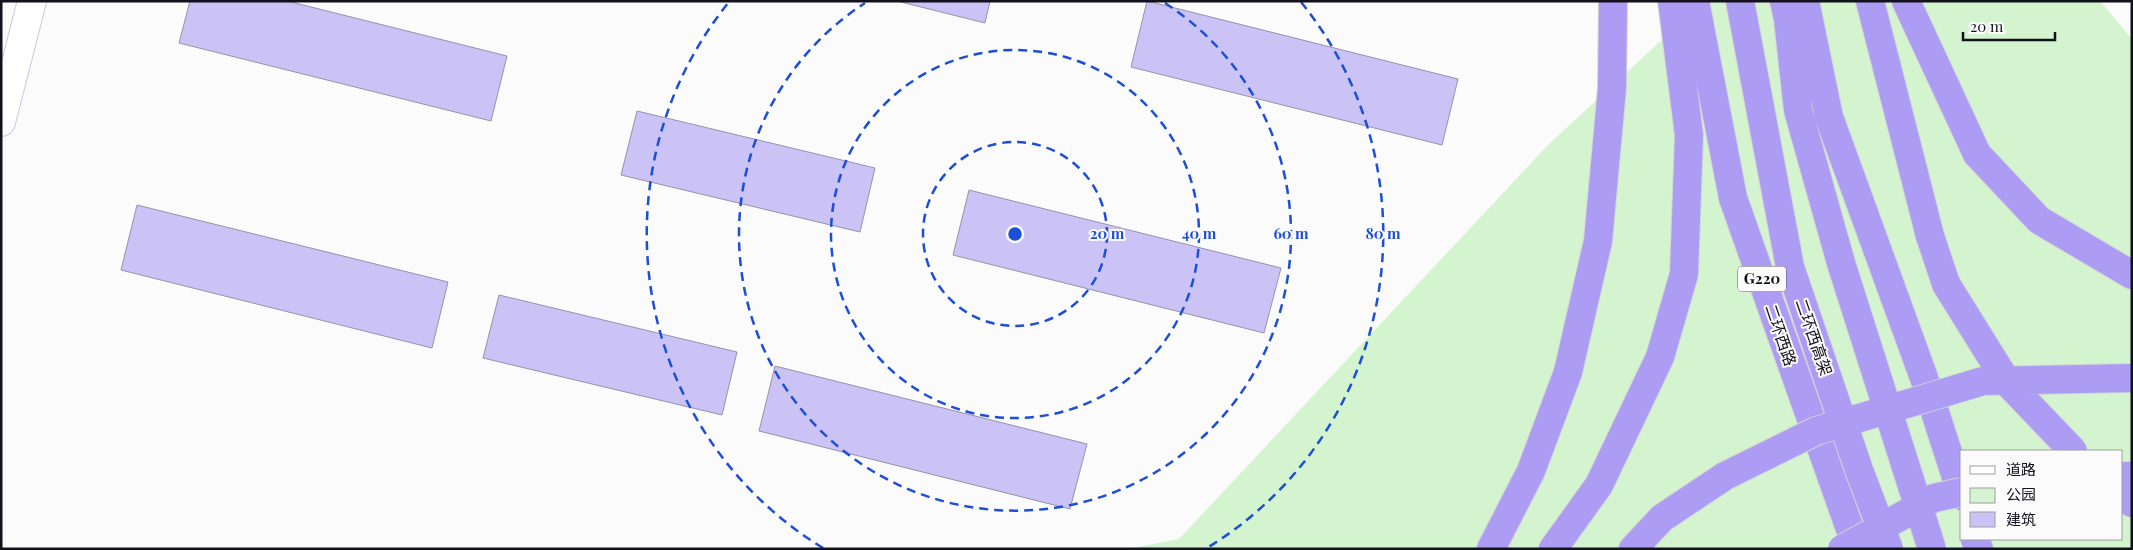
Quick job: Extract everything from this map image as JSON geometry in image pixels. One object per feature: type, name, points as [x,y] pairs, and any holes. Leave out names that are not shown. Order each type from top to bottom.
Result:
[{"type":"highway","points":[[1491,549],[1531,471],[1568,372],[1598,241],[1612,88],[1613,1]]},
{"type":"highway","points":[[1553,549],[1599,485],[1660,357],[1684,274],[1689,135],[1672,1]]},
{"type":"highway","name":"二环西路","points":[[1695,1],[1733,198],[1857,549]]},
{"type":"highway","name":"二环西高架","points":[[1740,1],[1790,267],[1859,470],[1890,549]]},
{"type":"highway","points":[[1784,1],[1788,19],[1798,110],[1841,263],[1932,549]]},
{"type":"highway","points":[[1804,1],[1829,118],[1924,378],[1960,490]]},
{"type":"highway","points":[[1870,1],[1930,236],[1946,284],[2007,382],[2072,450]]},
{"type":"highway","points":[[1906,1],[1977,154],[2039,220],[2132,275]]},
{"type":"highway","points":[[1633,549],[1662,518],[1725,476],[1816,431],[1983,381],[2072,377],[2132,378]]},
{"type":"highway","points":[[1842,549],[1934,498],[1960,492]]},
{"type":"street","points":[[1,122],[32,1]]},
{"type":"green space","points":[[1704,1],[2100,1],[2132,39],[2132,549],[1128,549],[1179,539],[1549,144]]},
{"type":"building","points":[[190,1],[287,1],[507,56],[491,121],[179,43]]},
{"type":"building","points":[[897,1],[990,1],[985,23]]},
{"type":"building","points":[[1147,1],[1458,79],[1442,145],[1131,67]]},
{"type":"building","points":[[637,111],[875,168],[860,232],[621,175]]},
{"type":"building","points":[[969,190],[1281,268],[1264,333],[953,255]]},
{"type":"building","points":[[137,205],[448,282],[432,348],[121,270]]},
{"type":"building","points":[[499,295],[737,352],[722,415],[483,358]]},
{"type":"building","points":[[775,366],[1087,444],[1070,509],[759,431]]}]
